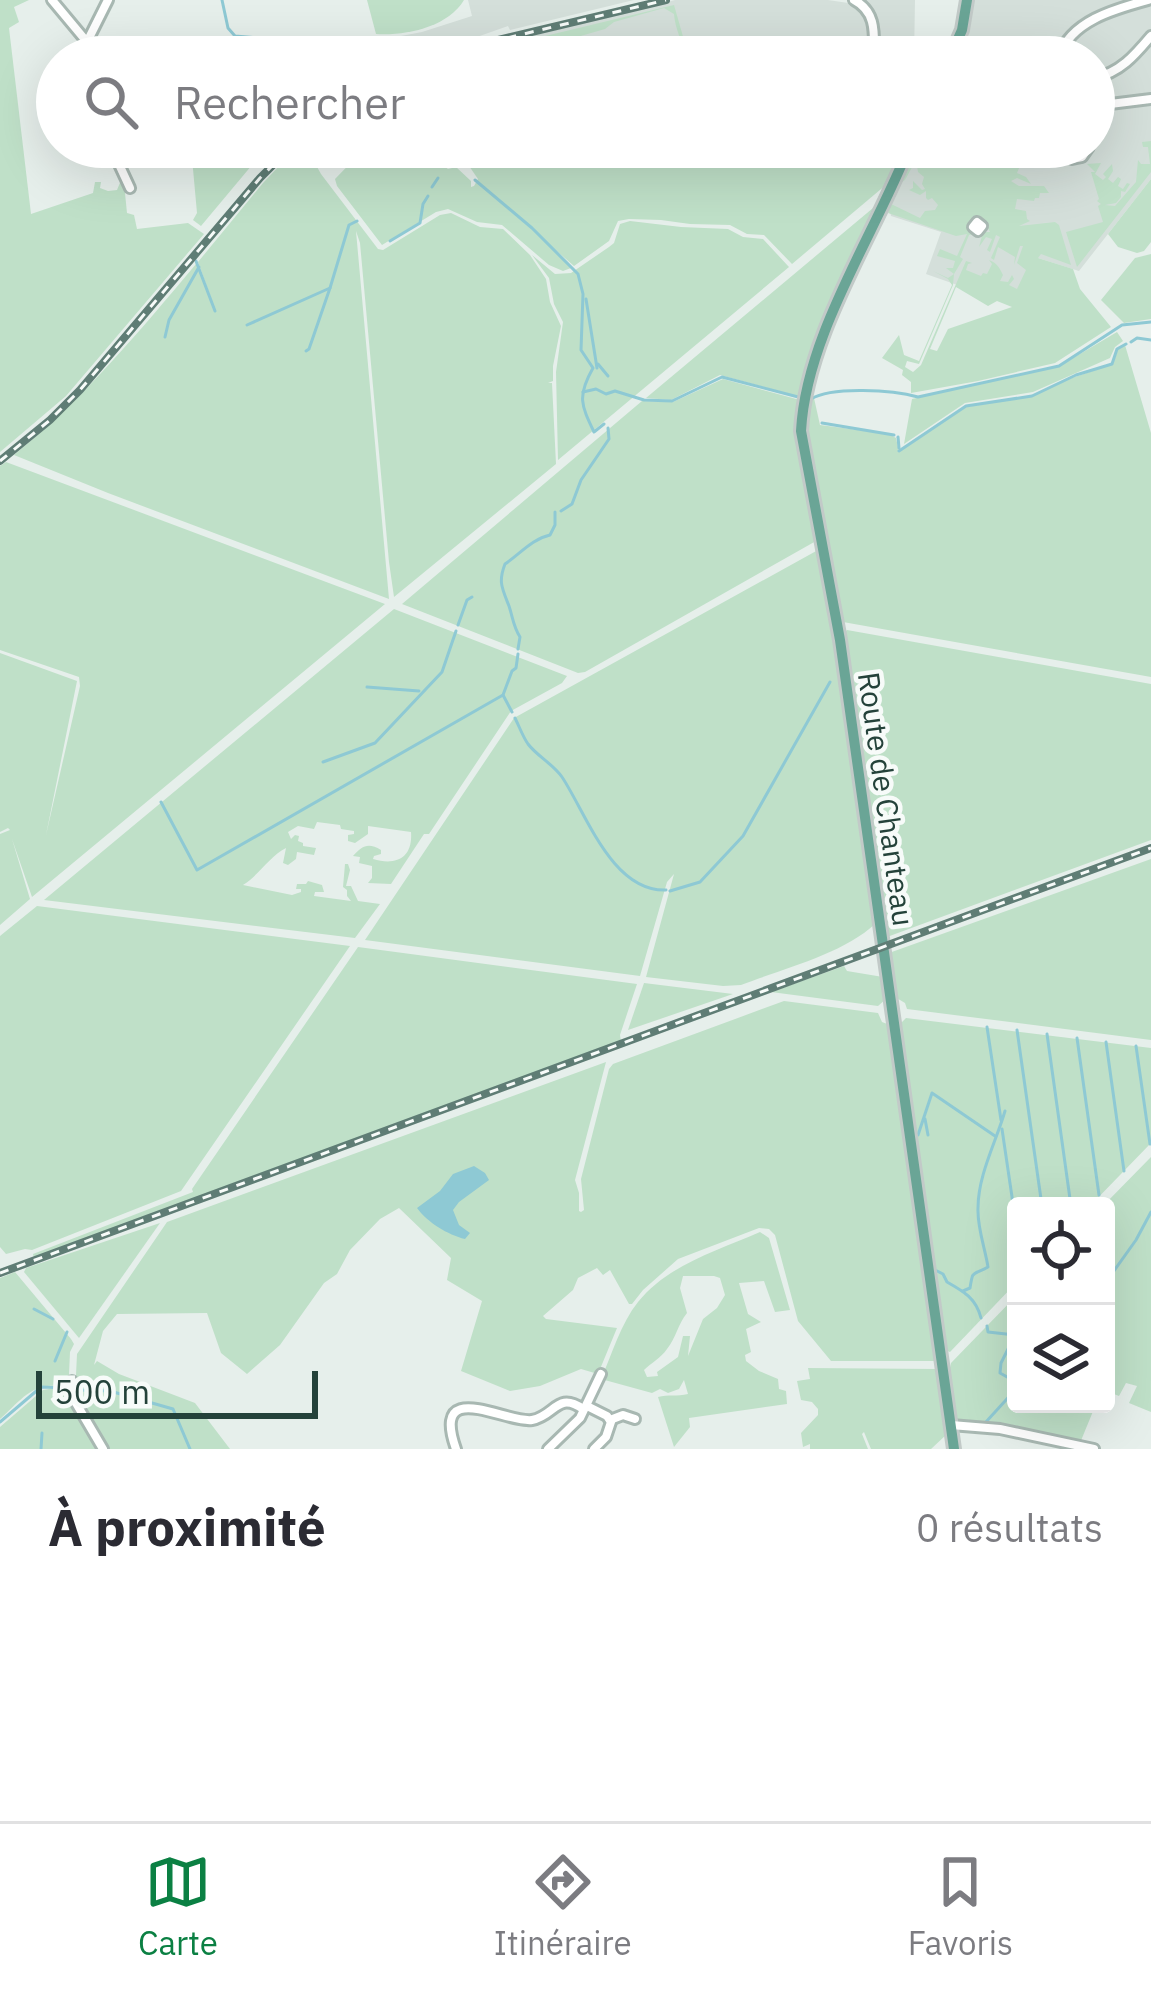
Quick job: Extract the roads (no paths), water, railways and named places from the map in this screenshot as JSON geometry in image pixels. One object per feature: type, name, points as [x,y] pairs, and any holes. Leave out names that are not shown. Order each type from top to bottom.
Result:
[{"type":"main road","points":[[959,36],[967,2]]},
{"type":"main road","name":"Route de Chanteau","points":[[898,168],[814,360],[801,439],[840,640],[954,1449]]},
{"type":"street","points":[[52,0],[82,36]]},
{"type":"street","points":[[90,36],[108,0]]},
{"type":"street","points":[[854,0],[864,5],[872,19],[873,36]]},
{"type":"street","points":[[1071,36],[1112,10],[1148,0]]},
{"type":"street","points":[[1115,71],[1151,36]]},
{"type":"street","points":[[1115,103],[1151,99]]},
{"type":"street","points":[[121,168],[130,188]]},
{"type":"street","points":[[548,1449],[580,1418],[601,1374]]},
{"type":"street","points":[[72,1382],[73,1398],[103,1449]]},
{"type":"street","points":[[456,1449],[451,1425],[466,1408],[521,1420],[573,1402],[610,1420]]},
{"type":"street","points":[[610,1420],[623,1414],[635,1419]]},
{"type":"street","points":[[594,1449],[606,1437],[610,1420]]},
{"type":"street","points":[[951,1425],[1000,1429],[1094,1449]]},
{"type":"water","points":[[474,1166],[489,1180],[453,1210],[459,1225],[470,1233],[465,1239],[438,1227],[417,1208],[453,1174]]},
{"type":"waterway","points":[[222,0],[228,28],[235,36]]},
{"type":"waterway","points":[[432,187],[438,178]]},
{"type":"waterway","points":[[475,180],[578,274],[583,294],[581,350],[593,368],[583,393],[584,407],[594,432],[604,424]]},
{"type":"waterway","points":[[390,241],[420,223],[428,196]]},
{"type":"waterway","points":[[247,325],[330,288],[349,225],[357,221]]},
{"type":"waterway","points":[[196,261],[215,311]]},
{"type":"waterway","points":[[165,337],[169,320],[199,267]]},
{"type":"waterway","points":[[306,351],[330,288]]},
{"type":"waterway","points":[[586,299],[597,368]]},
{"type":"waterway","points":[[811,399],[863,390],[918,397],[1059,366],[1122,325],[1151,322]]},
{"type":"waterway","points":[[1131,342],[1151,340]]},
{"type":"waterway","points":[[899,451],[966,406],[1032,396],[1112,364],[1117,349],[1126,344]]},
{"type":"waterway","points":[[598,364],[608,376]]},
{"type":"waterway","points":[[583,392],[596,389],[672,401],[722,377],[802,398]]},
{"type":"waterway","points":[[822,423],[894,435]]},
{"type":"waterway","points":[[561,511],[572,504],[581,480],[609,439],[608,428]]},
{"type":"waterway","points":[[898,437],[899,448]]},
{"type":"waterway","points":[[518,649],[520,637],[503,590],[503,570],[526,547],[550,535],[555,512]]},
{"type":"waterway","points":[[458,625],[472,597]]},
{"type":"waterway","points":[[323,762],[375,743],[442,672],[456,631]]},
{"type":"waterway","points":[[512,712],[503,695],[518,654]]},
{"type":"waterway","points":[[670,891],[700,882],[743,836],[830,682]]},
{"type":"waterway","points":[[367,687],[419,691]]},
{"type":"waterway","points":[[161,802],[197,870],[503,695]]},
{"type":"waterway","points":[[515,718],[528,744],[562,777],[616,865],[647,887],[666,890]]},
{"type":"waterway","points":[[987,1027],[1001,1120]]},
{"type":"waterway","points":[[1017,1030],[1041,1197]]},
{"type":"waterway","points":[[1047,1034],[1070,1197]]},
{"type":"waterway","points":[[1077,1038],[1099,1195]]},
{"type":"waterway","points":[[1106,1042],[1124,1171]]},
{"type":"waterway","points":[[1136,1046],[1150,1144]]},
{"type":"waterway","points":[[916,1135],[932,1093],[995,1136]]},
{"type":"waterway","points":[[963,1291],[970,1288],[974,1274],[988,1267],[979,1196],[1005,1111]]},
{"type":"waterway","points":[[925,1119],[928,1135]]},
{"type":"waterway","points":[[1002,1129],[1012,1197]]},
{"type":"waterway","points":[[1115,1269],[1151,1212]]},
{"type":"waterway","points":[[935,1270],[972,1300],[981,1318]]},
{"type":"waterway","points":[[34,1309],[53,1319]]},
{"type":"waterway","points":[[987,1326],[988,1332],[1007,1334]]},
{"type":"waterway","points":[[55,1361],[67,1332]]},
{"type":"waterway","points":[[1007,1351],[1000,1373],[1007,1377]]},
{"type":"waterway","points":[[0,1422],[41,1387],[68,1388]]},
{"type":"waterway","points":[[76,1390],[110,1391],[173,1409],[190,1449]]},
{"type":"waterway","points":[[985,1423],[1007,1399]]},
{"type":"waterway","points":[[41,1449],[42,1433]]},
{"type":"railway","points":[[515,36],[666,0]]},
{"type":"railway","points":[[0,461],[80,390],[270,168]]},
{"type":"railway","points":[[0,1273],[1151,848]]}]
